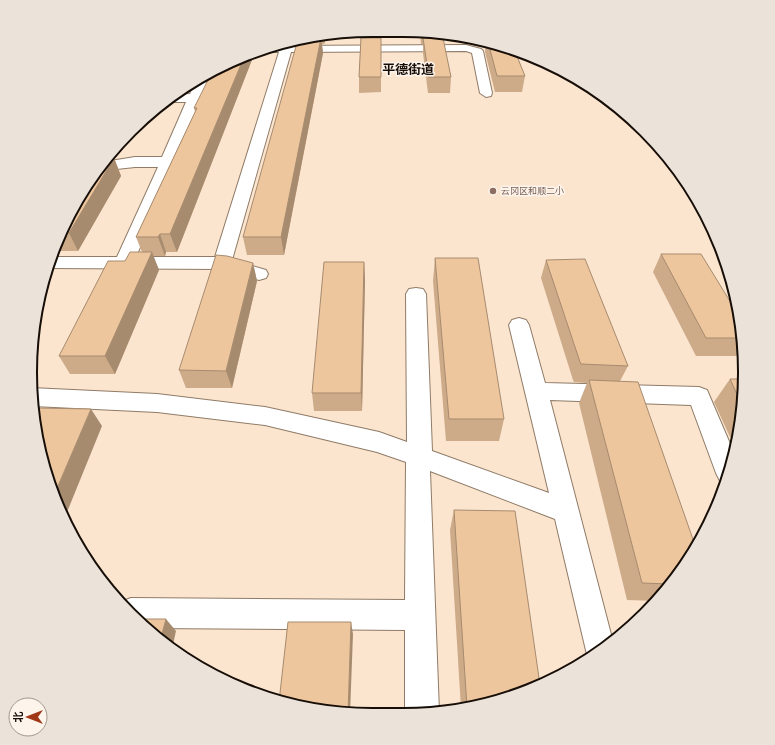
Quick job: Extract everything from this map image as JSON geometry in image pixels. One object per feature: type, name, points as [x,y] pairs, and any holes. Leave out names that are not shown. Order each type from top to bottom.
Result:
[{"type":"lane","points":[[222,263],[286,49],[466,48],[477,51],[486,93]]},
{"type":"lane","points":[[124,263],[200,85]]},
{"type":"lane","points":[[179,99],[194,98]]},
{"type":"lane","points":[[108,166],[135,162],[168,162]]},
{"type":"lane","points":[[56,263],[222,263],[259,274]]},
{"type":"lane","points":[[416,294],[420,457],[417,466],[422,707]]},
{"type":"lane","points":[[519,325],[600,644]]},
{"type":"lane","points":[[536,391],[699,396],[725,464]]},
{"type":"lane","points":[[38,397],[157,403],[265,416],[379,442],[567,511]]},
{"type":"lane","points":[[138,613],[420,615]]},
{"type":"building","points":[[361,38],[381,38],[381,77],[359,77]]},
{"type":"building","points":[[423,38],[443,40],[451,77],[429,77]]},
{"type":"building","points":[[320,41],[281,237],[243,237],[296,46]]},
{"type":"building","points":[[490,48],[518,58],[525,76],[497,76]]},
{"type":"building","points":[[241,64],[170,234],[160,234],[158,237],[136,237],[197,108],[194,108],[208,81]]},
{"type":"building","points":[[113,159],[69,233],[82,205]]},
{"type":"building","points":[[130,252],[152,252],[105,356],[59,356],[108,261],[125,261]]},
{"type":"building","points":[[661,254],[701,254],[731,303],[736,338],[706,338]]},
{"type":"building","points":[[216,255],[227,256],[253,263],[226,371],[179,370]]},
{"type":"building","points":[[435,258],[478,258],[504,419],[449,419]]},
{"type":"building","points":[[585,259],[628,366],[581,364],[580,362],[546,260]]},
{"type":"building","points":[[324,262],[364,262],[361,393],[312,393]]},
{"type":"building","points":[[730,379],[738,379],[737,394]]},
{"type":"building","points":[[589,380],[638,382],[693,540],[663,584],[642,583]]},
{"type":"building","points":[[39,408],[91,409],[58,487],[48,459],[43,438]]},
{"type":"building","points":[[454,510],[515,511],[539,678],[489,697],[467,702]]},
{"type":"building","points":[[145,619],[166,619],[162,634]]},
{"type":"building","points":[[288,622],[351,622],[348,707],[307,702],[280,695]]},
{"type":"place","name":"云冈区和顺二小","points":[[493,191]]},
{"type":"district","name":"平德街道","points":[[408,69]]}]
